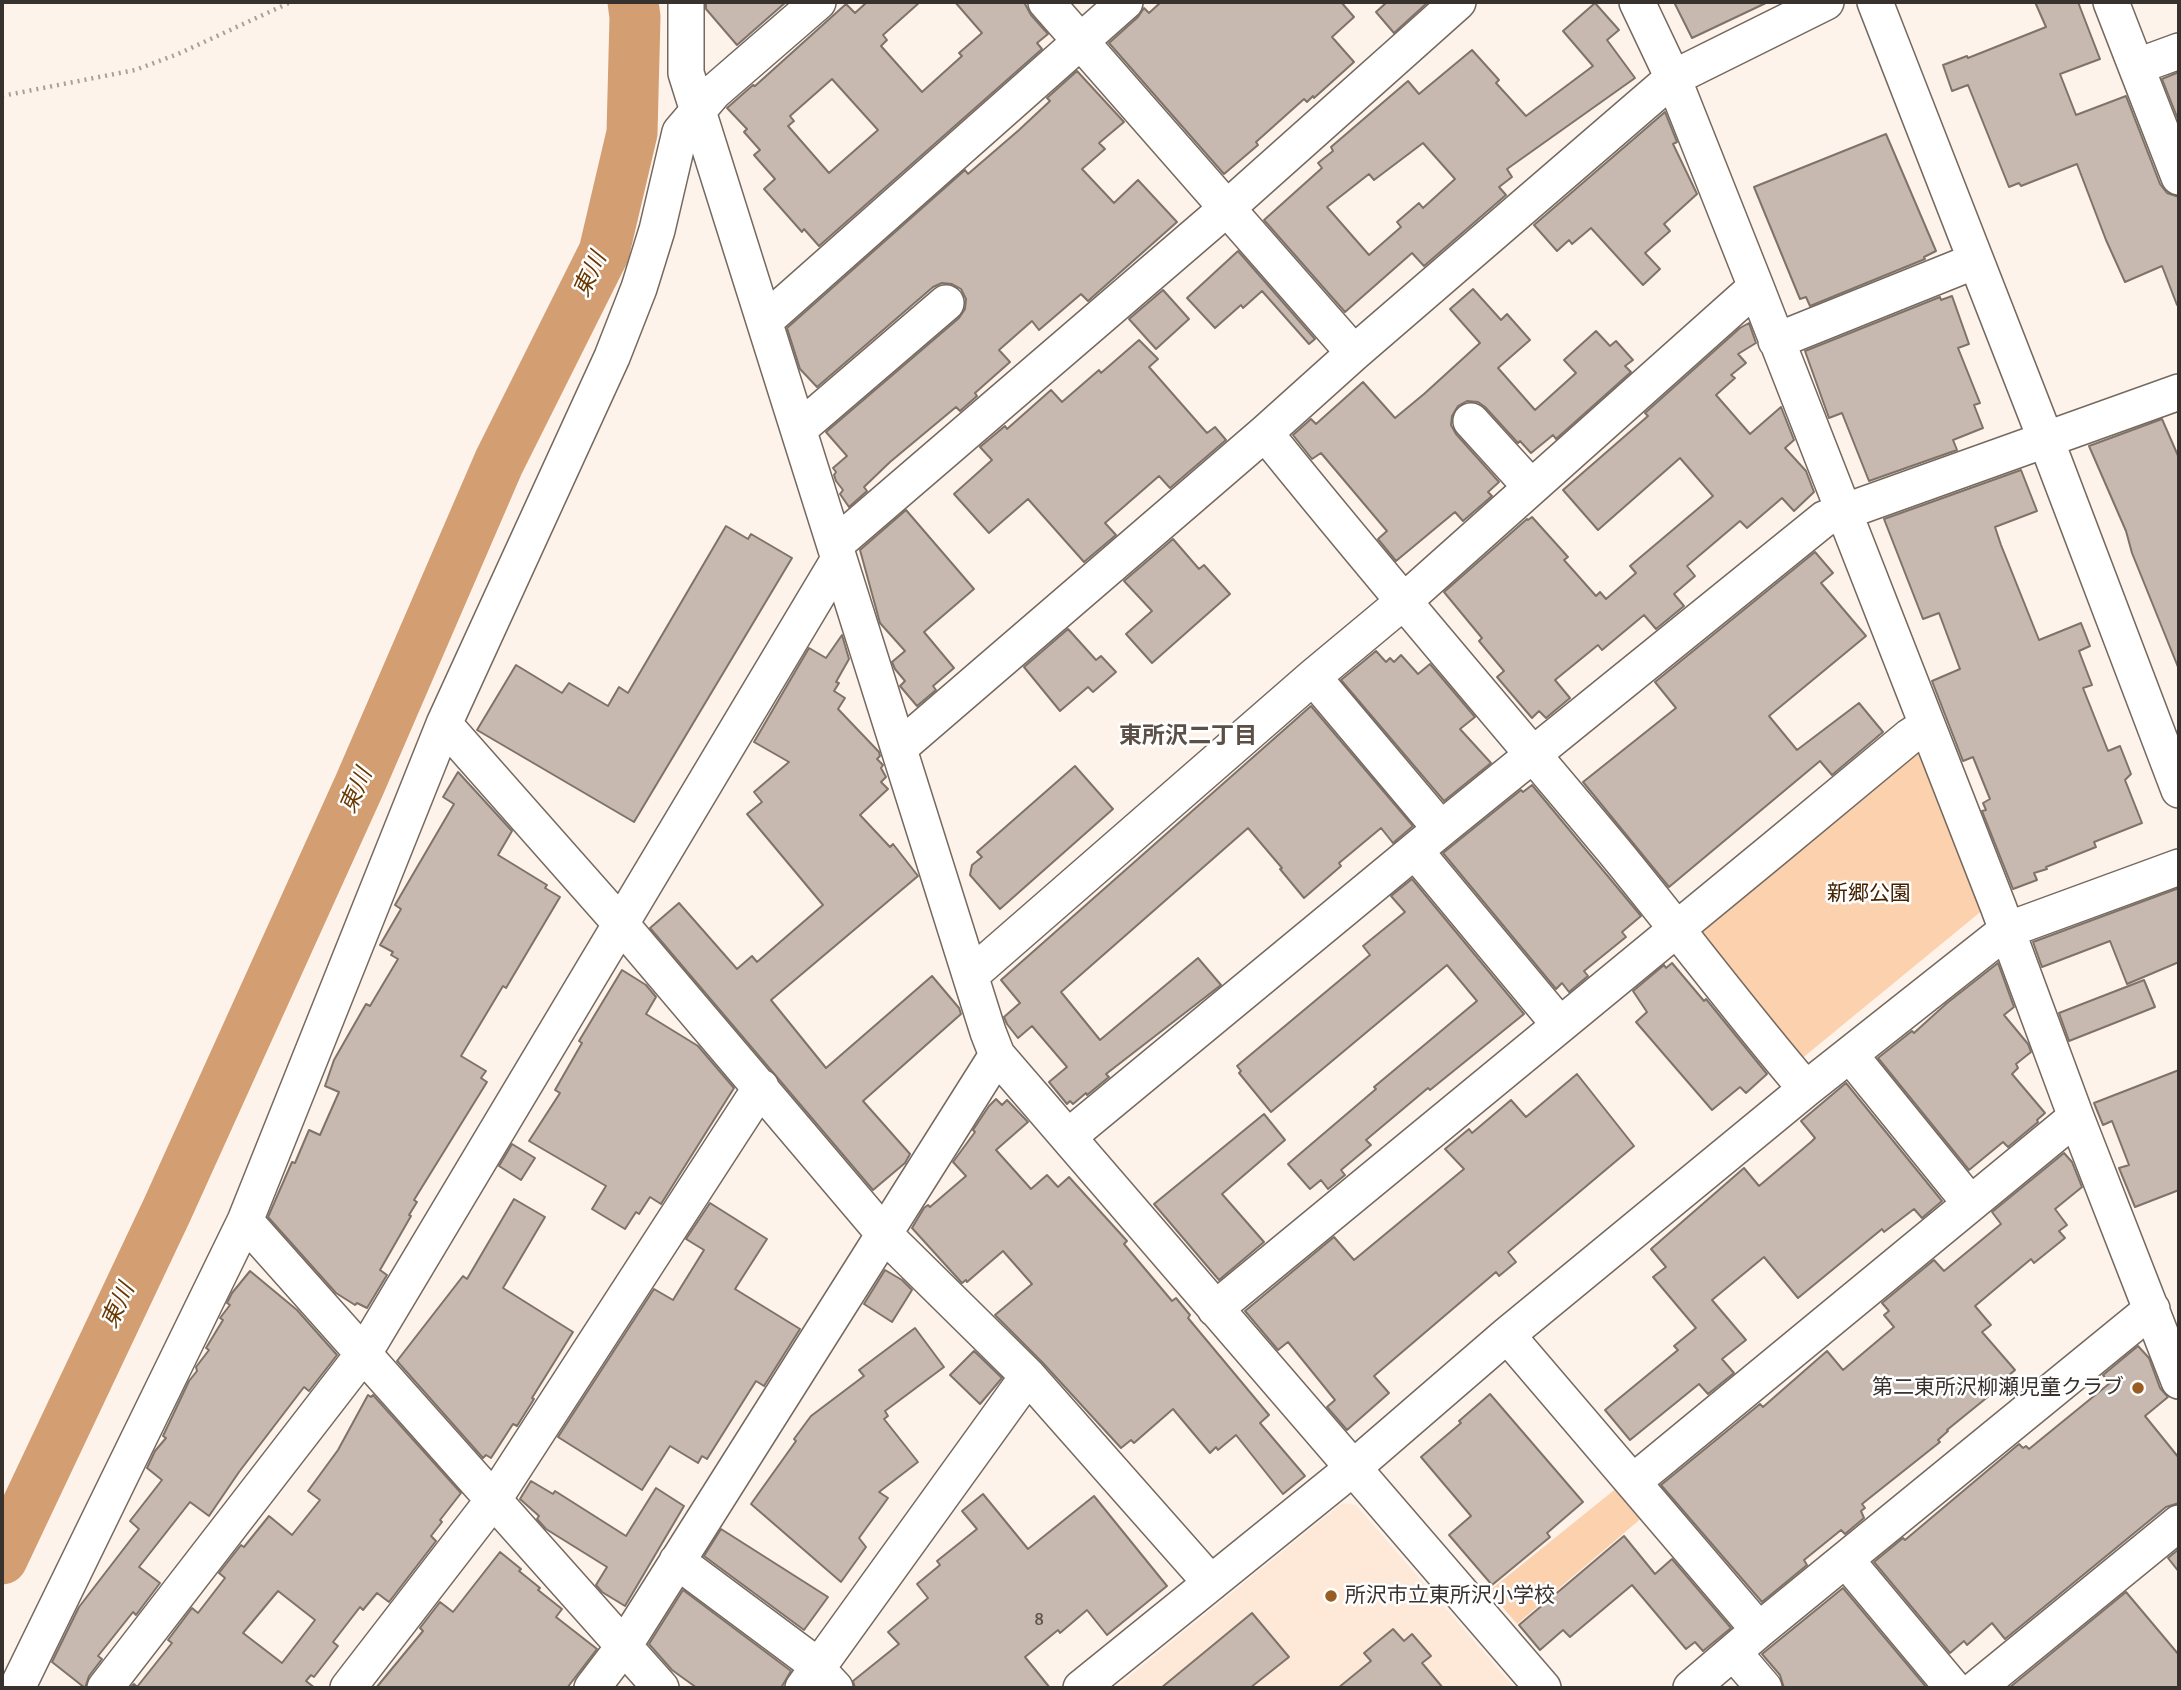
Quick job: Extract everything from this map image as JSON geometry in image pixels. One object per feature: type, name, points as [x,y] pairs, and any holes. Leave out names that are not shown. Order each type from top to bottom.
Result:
[{"type":"street","points":[[686,2],[686,73],[997,1055],[1543,1688]]},
{"type":"street","points":[[29,1682],[245,1221],[443,724],[612,357],[639,288],[657,230],[680,132],[715,92],[818,2]]},
{"type":"street","points":[[1046,2],[1354,353]]},
{"type":"street","points":[[766,320],[1125,2]]},
{"type":"street","points":[[105,1688],[365,1353],[837,552],[1458,2]]},
{"type":"street","points":[[1637,2],[1673,78],[1756,287],[2007,930],[2076,1117],[2179,1381]]},
{"type":"street","points":[[899,748],[1673,78],[1826,2]]},
{"type":"street","points":[[1875,2],[2179,790]]},
{"type":"street","points":[[2111,2],[2179,177]]},
{"type":"street","points":[[2138,66],[2179,51]]},
{"type":"street","points":[[1776,341],[1975,261]]},
{"type":"street","points":[[971,975],[1403,602],[1756,287]]},
{"type":"street","points":[[799,429],[946,303]]},
{"type":"street","points":[[1068,1137],[1441,829],[1824,519],[2179,392]]},
{"type":"street","points":[[1471,421],[1531,487]]},
{"type":"street","points":[[1265,433],[1678,929],[1807,1089]]},
{"type":"street","points":[[1313,677],[1441,829]]},
{"type":"street","points":[[443,724],[620,923],[884,1234],[1028,1376],[1211,1583]]},
{"type":"street","points":[[1215,1309],[1909,737],[1926,726]]},
{"type":"street","points":[[1415,851],[1559,1024]]},
{"type":"street","points":[[1082,1688],[1353,1468],[1507,1335],[1807,1089],[2007,930],[2179,867]]},
{"type":"street","points":[[592,1688],[624,1646],[997,1055]]},
{"type":"street","points":[[1850,1055],[1970,1203]]},
{"type":"street","points":[[348,1688],[494,1499],[761,1087]]},
{"type":"street","points":[[1633,1482],[2076,1117]]},
{"type":"street","points":[[245,1221],[661,1688]]},
{"type":"street","points":[[1691,1688],[2152,1309]]},
{"type":"street","points":[[1507,1335],[1633,1482],[1747,1641],[1763,1688]]},
{"type":"street","points":[[677,1561],[818,1681],[1028,1376]]},
{"type":"street","points":[[1977,1688],[2179,1522]]},
{"type":"street","points":[[1846,1560],[1953,1688]]},
{"type":"path","points":[[2,96],[135,70],[178,54],[291,2]]},
{"type":"shaded area","name":"所沢市立東所沢小学校","points":[[1342,1503],[1356,1505],[1515,1688],[1115,1688]]},
{"type":"green space","name":"新郷公園","points":[[1909,749],[1921,751],[1984,909],[1800,1060],[1694,930]]},
{"type":"green space","points":[[1618,1487],[1644,1516],[1517,1624],[1489,1591]]},
{"type":"building","points":[[706,2],[786,2],[737,45],[706,9]]},
{"type":"building","points":[[867,2],[920,2],[883,35],[887,40],[881,46],[922,92],[962,56],[959,53],[982,33],[955,2],[1024,2],[1031,15],[1048,34],[1037,43],[1042,49],[819,246],[804,229],[802,232],[764,189],[775,179],[754,155],[760,150],[744,132],[747,129],[727,108],[846,4],[855,13]],"holes":[[[832,79],[878,130],[829,173],[788,126],[794,121],[790,116]]]},
{"type":"building","points":[[1161,2],[1341,2],[1354,17],[1332,37],[1354,62],[1314,98],[1313,96],[1307,102],[1304,99],[1224,174],[1109,43],[1138,17],[1144,8],[1149,13]]},
{"type":"building","points":[[1387,2],[1428,2],[1394,33],[1376,12]]},
{"type":"building","points":[[1674,2],[1768,2],[1692,38]]},
{"type":"building","points":[[2035,2],[2078,2],[2100,59],[2060,74],[2076,115],[2126,96],[2160,184],[2167,193],[2179,197],[2179,305],[2162,266],[2125,282],[2077,164],[2021,186],[2019,183],[2009,187],[1968,85],[1952,91],[1943,65],[2046,27]]},
{"type":"building","points":[[1595,3],[1619,30],[1607,40],[1635,78],[1507,169],[1512,177],[1499,187],[1506,195],[1424,266],[1412,253],[1345,312],[1264,220],[1322,168],[1318,163],[1333,151],[1331,147],[1408,81],[1419,94],[1472,50],[1499,80],[1496,83],[1526,116],[1593,66],[1563,31]],"holes":[[[1423,143],[1455,179],[1423,208],[1419,203],[1397,222],[1401,227],[1369,255],[1327,207],[1369,174],[1374,180]]]},
{"type":"building","points":[[1077,71],[1124,122],[1099,143],[1105,149],[1082,169],[1114,203],[1138,180],[1177,222],[1088,301],[1081,294],[1039,330],[1032,321],[999,350],[1010,362],[975,393],[977,396],[960,411],[956,407],[890,462],[864,487],[867,491],[849,507],[840,494],[843,490],[836,481],[833,468],[847,456],[826,432],[959,318],[965,309],[966,299],[961,289],[952,284],[942,283],[933,287],[817,387],[800,369],[787,328],[965,170],[968,174],[1019,130],[1050,101],[1047,98]]},
{"type":"building","points":[[2179,72],[2179,122],[2162,79]]},
{"type":"building","points":[[1665,112],[1677,142],[1673,144],[1697,194],[1664,224],[1670,231],[1645,253],[1660,269],[1643,285],[1591,228],[1572,244],[1569,240],[1557,251],[1534,225]]},
{"type":"building","points":[[1886,134],[1936,251],[1924,257],[1925,259],[1810,306],[1806,297],[1800,299],[1754,187]]},
{"type":"building","points":[[1238,251],[1315,339],[1309,344],[1262,291],[1215,328],[1187,298]]},
{"type":"building","points":[[1473,289],[1501,320],[1507,314],[1530,340],[1498,368],[1535,410],[1576,373],[1564,360],[1596,331],[1610,346],[1616,341],[1633,360],[1625,366],[1631,372],[1556,439],[1553,435],[1531,453],[1478,402],[1467,401],[1458,406],[1452,416],[1451,425],[1499,482],[1488,492],[1492,496],[1463,521],[1455,512],[1396,561],[1378,539],[1387,531],[1321,453],[1312,459],[1293,435],[1311,419],[1316,424],[1363,382],[1395,418],[1480,343],[1450,309]]},
{"type":"building","points":[[1163,290],[1189,319],[1156,349],[1129,319]]},
{"type":"building","points":[[1952,296],[1969,344],[1958,348],[1980,403],[1974,405],[1983,428],[1953,440],[1957,450],[1869,481],[1842,413],[1829,418],[1805,351],[1940,297],[1941,300]]},
{"type":"building","points":[[1749,323],[1756,343],[1738,354],[1746,363],[1731,375],[1735,378],[1716,395],[1750,434],[1781,407],[1794,440],[1785,448],[1806,471],[1814,492],[1794,511],[1782,498],[1747,528],[1740,521],[1687,566],[1695,576],[1674,594],[1684,606],[1656,629],[1644,615],[1602,650],[1598,645],[1555,680],[1570,698],[1546,718],[1539,711],[1532,718],[1497,677],[1504,671],[1479,641],[1482,638],[1444,592],[1532,517],[1568,557],[1564,560],[1596,596],[1600,592],[1606,599],[1636,573],[1630,566],[1713,496],[1680,458],[1598,530],[1563,490],[1648,416],[1645,413],[1740,328]]},
{"type":"building","points":[[1139,340],[1158,359],[1149,367],[1207,433],[1215,427],[1226,440],[1170,488],[1159,476],[1105,523],[1116,535],[1084,562],[1028,499],[989,533],[954,494],[992,460],[980,447],[1005,426],[1007,429],[1051,390],[1062,402]]},
{"type":"building","points":[[2162,419],[2179,458],[2178,667],[2132,553],[2126,531],[2089,446]]},
{"type":"building","points":[[2021,470],[2037,511],[1995,527],[2001,545],[2039,640],[2081,623],[2090,646],[2079,651],[2092,685],[2083,688],[2108,751],[2120,746],[2131,774],[2125,780],[2142,823],[2094,842],[2096,847],[2034,873],[2037,880],[2013,889],[1982,811],[1986,810],[1983,803],[1990,799],[1973,757],[1963,761],[1932,681],[1960,669],[1939,613],[1923,619],[1884,519]]},
{"type":"building","points":[[906,510],[974,589],[924,632],[954,668],[933,686],[936,690],[917,706],[900,686],[905,681],[892,662],[905,651],[880,623],[860,550]]},
{"type":"building","points":[[726,526],[748,539],[751,534],[792,558],[634,822],[477,730],[516,665],[562,693],[569,683],[608,706],[619,687],[628,693]]},
{"type":"building","points":[[1173,539],[1199,569],[1204,565],[1230,594],[1152,663],[1126,634],[1152,611],[1124,581]]},
{"type":"building","points":[[1815,552],[1833,573],[1821,583],[1866,636],[1769,716],[1797,750],[1859,703],[1883,732],[1832,775],[1820,761],[1669,887],[1583,782],[1676,708],[1655,682]]},
{"type":"building","points":[[1068,629],[1096,660],[1101,656],[1116,672],[1093,692],[1088,687],[1060,711],[1024,667]]},
{"type":"building","points":[[842,635],[849,659],[834,691],[845,698],[838,709],[879,752],[877,759],[883,765],[881,768],[886,777],[881,782],[888,789],[860,815],[890,847],[893,844],[918,876],[771,1000],[826,1068],[932,976],[961,1014],[863,1101],[910,1154],[905,1163],[873,1190],[650,928],[679,903],[737,969],[752,956],[757,962],[823,905],[747,814],[762,802],[754,792],[789,762],[754,742],[809,648],[826,658]]},
{"type":"building","points":[[1376,651],[1386,662],[1390,658],[1394,662],[1401,655],[1418,674],[1430,664],[1475,717],[1460,729],[1491,763],[1444,801],[1341,680]]},
{"type":"building","points":[[1311,706],[1413,826],[1393,843],[1381,828],[1339,863],[1341,866],[1304,898],[1248,828],[1061,992],[1100,1040],[1198,958],[1221,985],[1106,1074],[1109,1077],[1087,1095],[1086,1093],[1073,1104],[1070,1101],[1067,1104],[1049,1082],[1067,1067],[1032,1026],[1018,1038],[1007,1024],[1004,1017],[1020,1003],[1001,980]]},
{"type":"building","points":[[1075,766],[1113,809],[1000,909],[970,875],[972,865],[982,857],[977,852]]},
{"type":"building","points":[[458,772],[512,831],[498,855],[547,885],[545,888],[560,897],[506,988],[503,986],[461,1056],[486,1071],[481,1078],[487,1082],[414,1200],[417,1202],[409,1215],[411,1216],[380,1270],[387,1275],[367,1308],[357,1303],[355,1305],[336,1293],[268,1217],[309,1130],[320,1135],[339,1092],[325,1086],[334,1060],[366,1004],[370,1006],[398,959],[391,955],[393,952],[380,945],[401,909],[395,905],[454,804],[443,797]]},
{"type":"building","points":[[1532,785],[1641,916],[1622,932],[1626,937],[1584,971],[1588,976],[1569,992],[1562,983],[1556,989],[1443,853],[1521,790],[1523,792]]},
{"type":"building","points":[[1412,879],[1524,1014],[1366,1140],[1371,1145],[1341,1170],[1345,1175],[1328,1189],[1321,1180],[1310,1189],[1288,1164],[1376,1089],[1374,1087],[1477,1001],[1447,965],[1271,1112],[1239,1073],[1241,1071],[1237,1066],[1370,955],[1363,946],[1405,912],[1391,896]]},
{"type":"building","points":[[2179,888],[2179,962],[2127,984],[2110,941],[2042,967],[2033,942]]},
{"type":"building","points":[[1672,963],[1704,1001],[1706,999],[1767,1074],[1746,1093],[1740,1087],[1712,1110],[1636,1022],[1647,1012],[1633,991],[1664,965],[1666,968]]},
{"type":"building","points":[[1998,963],[2014,1007],[2004,1015],[2028,1044],[2031,1052],[2016,1064],[2018,1068],[2012,1074],[2045,1113],[2008,1147],[2003,1142],[1969,1170],[1878,1058],[1912,1031],[1914,1033]]},
{"type":"building","points":[[622,970],[646,985],[656,997],[646,1014],[698,1046],[734,1088],[661,1204],[650,1197],[625,1229],[592,1209],[606,1186],[529,1141],[560,1093],[555,1090],[582,1043],[579,1041]]},
{"type":"building","points":[[2144,980],[2155,1007],[2069,1041],[2059,1013]]},
{"type":"building","points":[[2179,1070],[2179,1190],[2135,1207],[2119,1168],[2129,1165],[2112,1121],[2103,1125],[2094,1103]]},
{"type":"building","points":[[1577,1074],[1634,1146],[1508,1252],[1516,1262],[1499,1276],[1496,1272],[1374,1376],[1389,1393],[1347,1430],[1327,1407],[1335,1400],[1288,1342],[1278,1350],[1245,1311],[1334,1237],[1354,1260],[1464,1169],[1445,1149],[1469,1129],[1472,1133],[1511,1100],[1526,1117]]},
{"type":"building","points":[[1846,1083],[1942,1201],[1922,1218],[1914,1209],[1884,1232],[1882,1229],[1798,1298],[1764,1257],[1712,1300],[1746,1340],[1722,1359],[1734,1373],[1708,1394],[1699,1384],[1630,1440],[1605,1410],[1678,1350],[1674,1346],[1696,1328],[1653,1277],[1666,1267],[1651,1249],[1744,1168],[1759,1186],[1811,1142],[1815,1138],[1801,1121]]},
{"type":"building","points":[[996,1099],[1002,1105],[1007,1100],[1028,1122],[996,1150],[1031,1189],[1047,1175],[1058,1187],[1069,1177],[1127,1241],[1124,1244],[1172,1301],[1176,1298],[1190,1315],[1188,1318],[1269,1415],[1260,1423],[1305,1476],[1283,1494],[1236,1435],[1210,1453],[1173,1409],[1134,1443],[1131,1440],[1121,1448],[995,1315],[1032,1284],[1003,1251],[967,1282],[966,1280],[962,1283],[912,1228],[924,1208],[928,1205],[930,1207],[966,1176],[953,1162]]},
{"type":"building","points":[[1264,1114],[1285,1140],[1222,1194],[1264,1242],[1219,1280],[1154,1204]]},
{"type":"building","points":[[512,1144],[535,1158],[521,1180],[499,1166]]},
{"type":"building","points":[[2064,1153],[2072,1162],[2082,1187],[2055,1209],[2067,1225],[2059,1231],[2065,1238],[2034,1263],[2031,1259],[1975,1306],[1991,1325],[1982,1332],[2015,1370],[1993,1389],[1995,1391],[1947,1430],[1938,1440],[1940,1442],[1862,1504],[1865,1508],[1861,1511],[1864,1518],[1845,1534],[1841,1530],[1804,1560],[1807,1565],[1762,1602],[1661,1485],[1760,1404],[1763,1407],[1827,1351],[1843,1370],[1894,1327],[1884,1315],[1889,1311],[1882,1303],[1934,1260],[1944,1271],[2001,1224],[1992,1212]]},
{"type":"building","points":[[514,1199],[545,1217],[503,1288],[573,1332],[517,1426],[513,1424],[491,1458],[486,1455],[483,1458],[397,1361],[463,1276],[467,1279]]},
{"type":"building","points":[[710,1203],[767,1239],[735,1289],[800,1329],[764,1386],[756,1381],[707,1459],[702,1456],[698,1463],[670,1446],[642,1490],[558,1437],[654,1289],[673,1300],[704,1250],[686,1239]]},
{"type":"building","points":[[885,1270],[912,1290],[892,1322],[864,1304]]},
{"type":"building","points":[[250,1271],[297,1310],[337,1355],[309,1391],[304,1387],[209,1516],[190,1502],[139,1567],[160,1583],[136,1615],[133,1612],[98,1656],[102,1659],[89,1676],[85,1688],[52,1662],[79,1607],[139,1529],[130,1521],[162,1480],[147,1468],[155,1451],[166,1438],[163,1436],[189,1381],[197,1371],[196,1367],[209,1350],[206,1348],[223,1320],[220,1318],[230,1305],[227,1303],[232,1293]]},
{"type":"building","points":[[915,1328],[944,1367],[885,1411],[888,1416],[884,1419],[918,1462],[879,1492],[888,1498],[859,1538],[866,1547],[841,1582],[751,1504],[811,1416],[864,1376],[859,1370]]},
{"type":"building","points":[[2138,1346],[2149,1358],[2160,1388],[2168,1397],[2145,1416],[2179,1458],[2179,1503],[2166,1507],[2005,1639],[1992,1623],[1967,1645],[1964,1641],[1950,1653],[1874,1562],[1903,1538],[1905,1540],[2019,1444],[2029,1449],[2110,1383],[2103,1375]]},
{"type":"building","points":[[974,1351],[1002,1378],[980,1404],[950,1375]]},
{"type":"building","points":[[1490,1394],[1583,1502],[1547,1533],[1550,1537],[1492,1585],[1449,1535],[1471,1516],[1421,1457]]},
{"type":"building","points":[[368,1395],[373,1395],[461,1493],[431,1536],[436,1541],[389,1602],[377,1593],[363,1610],[360,1607],[333,1642],[338,1646],[314,1677],[311,1675],[306,1681],[315,1688],[130,1688],[134,1684],[137,1687],[172,1643],[168,1640],[192,1608],[198,1613],[225,1578],[219,1573],[269,1516],[292,1535],[320,1500],[308,1491],[338,1450]],"holes":[[[278,1591],[315,1620],[282,1663],[243,1633]]]},
{"type":"building","points":[[531,1481],[553,1494],[555,1491],[626,1536],[656,1488],[684,1506],[625,1606],[602,1592],[596,1585],[607,1567],[546,1529],[537,1519],[539,1516],[520,1499]]},
{"type":"building","points":[[983,1494],[1028,1549],[1094,1496],[1167,1586],[1107,1635],[1087,1610],[1025,1657],[1050,1688],[855,1688],[853,1681],[899,1644],[888,1632],[928,1598],[917,1584],[940,1565],[937,1561],[977,1529],[962,1511]]},
{"type":"building","points":[[721,1529],[828,1597],[804,1630],[704,1556]]},
{"type":"building","points":[[1624,1536],[1655,1574],[1672,1559],[1731,1628],[1703,1651],[1695,1642],[1686,1649],[1632,1585],[1570,1637],[1563,1630],[1540,1650],[1519,1625]]},
{"type":"building","points":[[2179,1549],[2179,1572],[2168,1558]]},
{"type":"building","points":[[500,1552],[540,1588],[538,1590],[562,1609],[556,1617],[597,1649],[567,1688],[376,1688],[423,1631],[420,1628],[440,1602],[453,1612]]},
{"type":"building","points":[[1843,1588],[1927,1688],[1784,1688],[1780,1675],[1762,1654]]},
{"type":"building","points":[[683,1590],[791,1671],[781,1688],[697,1688],[672,1670],[649,1644]]},
{"type":"building","points":[[2126,1592],[2179,1655],[2179,1688],[2009,1688]]},
{"type":"building","points":[[1252,1613],[1289,1657],[1250,1688],[1161,1688]]},
{"type":"building","points":[[1393,1629],[1404,1641],[1412,1634],[1431,1656],[1422,1663],[1443,1688],[1338,1688],[1371,1661],[1364,1653]]},
{"type":"waterway","name":"東川","points":[[2,1559],[167,1210],[359,786],[499,462],[604,252],[632,133],[635,17],[633,2]]},
{"type":"place","name":"第二東所沢柳瀬児童クラブ","points":[[2138,1388]]},
{"type":"place","name":"所沢市立東所沢小学校","points":[[1331,1596]]},
{"type":"district","name":"東所沢二丁目","points":[[1188,737]]}]
